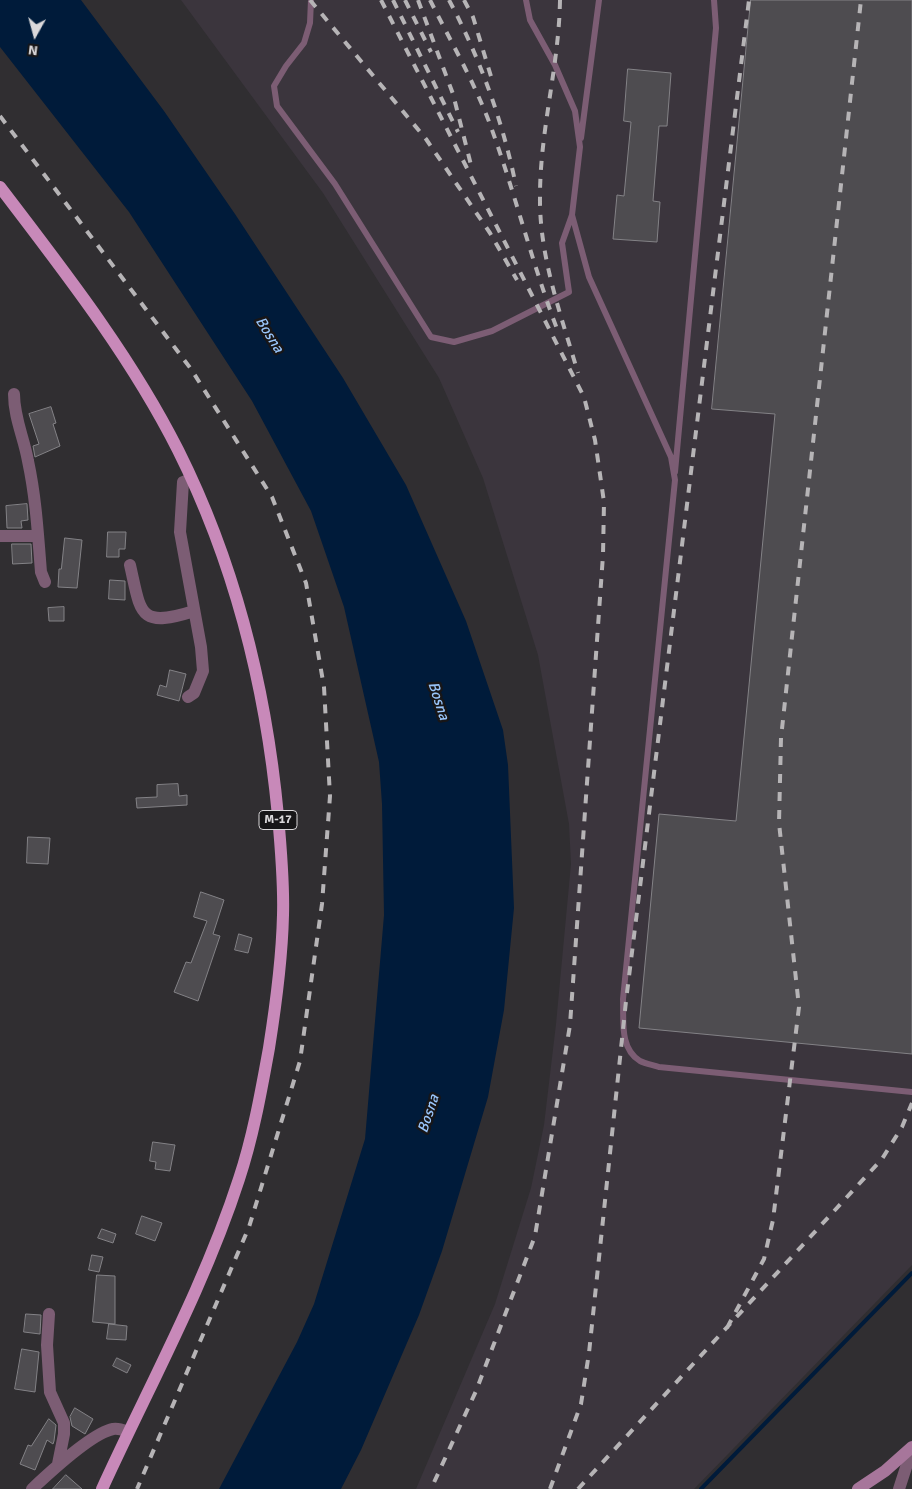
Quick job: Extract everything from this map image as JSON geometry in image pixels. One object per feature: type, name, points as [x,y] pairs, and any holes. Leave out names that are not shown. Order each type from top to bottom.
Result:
[{"type":"main road","name":"M-17","points":[[0,187],[71,281],[136,376],[191,479],[211,522],[238,598],[258,674],[273,761],[283,915],[277,997],[264,1078],[240,1176],[216,1245],[188,1312],[128,1432],[102,1489]]},
{"type":"main road","points":[[858,1489],[885,1471],[910,1450]]},
{"type":"street","points":[[14,394],[16,421],[28,459],[41,572],[45,582]]},
{"type":"street","points":[[188,697],[194,693],[203,671],[180,532],[183,482],[191,479]]},
{"type":"street","points":[[0,536],[38,536]]},
{"type":"street","points":[[130,564],[141,610],[146,616],[164,620],[194,611]]},
{"type":"street","points":[[50,1314],[46,1345],[50,1392],[64,1424],[58,1464]]},
{"type":"street","points":[[32,1489],[58,1464],[107,1431],[119,1429],[128,1432]]},
{"type":"street","points":[[899,1489],[910,1450]]},
{"type":"lane","points":[[312,0],[310,23],[304,43],[286,66],[274,86],[277,106],[335,184],[431,337],[454,342],[492,331],[569,292],[562,243],[572,215],[599,0]]},
{"type":"lane","points":[[526,0],[530,20],[555,65],[575,111],[580,147]]},
{"type":"lane","points":[[714,0],[716,28],[624,999],[624,1039],[629,1050],[640,1061],[660,1067],[912,1092]]},
{"type":"lane","points":[[572,215],[589,277],[670,457],[674,480]]},
{"type":"shaded area","points":[[181,0],[912,0],[912,1265],[694,1489],[416,1489],[495,1304],[531,1188],[544,1125],[556,1024],[571,864],[569,824],[538,655],[483,478],[439,378],[323,193]]},
{"type":"water","name":"Bosna","points":[[0,0],[81,0],[164,111],[235,214],[343,378],[406,485],[466,621],[503,730],[508,765],[514,908],[504,1010],[488,1097],[442,1251],[419,1315],[361,1450],[341,1489],[219,1489],[297,1342],[314,1304],[365,1139],[384,915],[382,804],[379,762],[344,607],[311,511],[252,401],[129,212],[0,47]]},
{"type":"building","points":[[751,0],[912,0],[912,1054],[639,1028],[659,814],[736,821],[775,414],[712,409]]},
{"type":"building","points":[[628,69],[671,73],[667,126],[659,126],[653,201],[660,202],[657,242],[613,239],[617,195],[624,196],[631,122],[624,121]]},
{"type":"building","points":[[51,407],[56,423],[53,424],[60,446],[35,457],[33,446],[39,444],[29,414]]},
{"type":"building","points":[[27,504],[28,520],[21,521],[22,528],[7,528],[6,506]]},
{"type":"building","points":[[108,532],[126,532],[125,549],[119,549],[119,557],[107,557]]},
{"type":"building","points":[[65,538],[82,540],[77,588],[58,587],[59,569],[61,569]]},
{"type":"building","points":[[12,544],[31,544],[32,563],[13,564]]},
{"type":"building","points":[[110,580],[125,581],[125,600],[109,599]]},
{"type":"building","points":[[64,607],[64,621],[49,621],[48,608]]},
{"type":"building","points":[[170,670],[186,674],[179,701],[157,695],[160,685],[166,687]]},
{"type":"building","points":[[178,784],[179,796],[187,795],[187,805],[137,808],[136,798],[157,797],[157,785]]},
{"type":"building","points":[[28,837],[50,838],[48,864],[27,863]]},
{"type":"building","points":[[201,892],[224,900],[213,934],[220,936],[198,1001],[174,992],[186,962],[191,963],[207,921],[194,917]]},
{"type":"building","points":[[239,934],[252,938],[248,953],[235,950]]},
{"type":"building","points":[[153,1142],[175,1145],[170,1171],[155,1169],[156,1162],[150,1161]]},
{"type":"building","points":[[142,1216],[162,1223],[155,1241],[136,1234]]},
{"type":"building","points":[[102,1229],[116,1234],[113,1243],[98,1238]]},
{"type":"building","points":[[92,1255],[103,1257],[99,1272],[89,1270]]},
{"type":"building","points":[[97,1275],[115,1276],[115,1324],[93,1322]]},
{"type":"building","points":[[26,1314],[41,1315],[40,1334],[24,1332]]},
{"type":"building","points":[[109,1324],[127,1326],[126,1340],[107,1339]]},
{"type":"building","points":[[22,1349],[39,1352],[35,1392],[15,1389]]},
{"type":"building","points":[[117,1358],[131,1365],[127,1373],[113,1366]]},
{"type":"building","points":[[75,1408],[93,1419],[85,1434],[72,1426],[70,1417]]},
{"type":"building","points":[[49,1419],[56,1425],[53,1444],[47,1440],[35,1470],[20,1464],[28,1445],[31,1446]]},
{"type":"building","points":[[66,1475],[82,1489],[53,1489]]},
{"type":"waterway","points":[[701,1489],[912,1273]]},
{"type":"railway","points":[[310,0],[426,139],[490,233],[517,280]]},
{"type":"railway","points":[[381,0],[584,397],[595,440],[604,502],[603,555],[570,1025],[535,1236],[476,1391],[431,1489]]},
{"type":"railway","points":[[393,0],[458,132]]},
{"type":"railway","points":[[405,0],[431,52]]},
{"type":"railway","points":[[418,0],[453,94],[471,165]]},
{"type":"railway","points":[[430,0],[485,111],[559,334]]},
{"type":"railway","points":[[449,0],[471,45],[489,91],[511,162],[516,186]]},
{"type":"railway","points":[[464,0],[473,17],[493,83]]},
{"type":"railway","points":[[560,0],[559,25],[543,147],[540,196],[541,218],[543,241],[552,285],[578,373]]},
{"type":"railway","points":[[550,1489],[581,1404],[589,1353],[626,1001],[749,0]]},
{"type":"railway","points":[[727,1328],[764,1259],[773,1220],[799,1007],[779,823],[781,738],[861,0]]},
{"type":"railway","points":[[0,116],[191,369],[272,497],[306,583],[324,687],[330,796],[322,904],[300,1061],[249,1227],[137,1489]]},
{"type":"railway","points":[[578,1489],[882,1159],[902,1127],[912,1103]]}]
